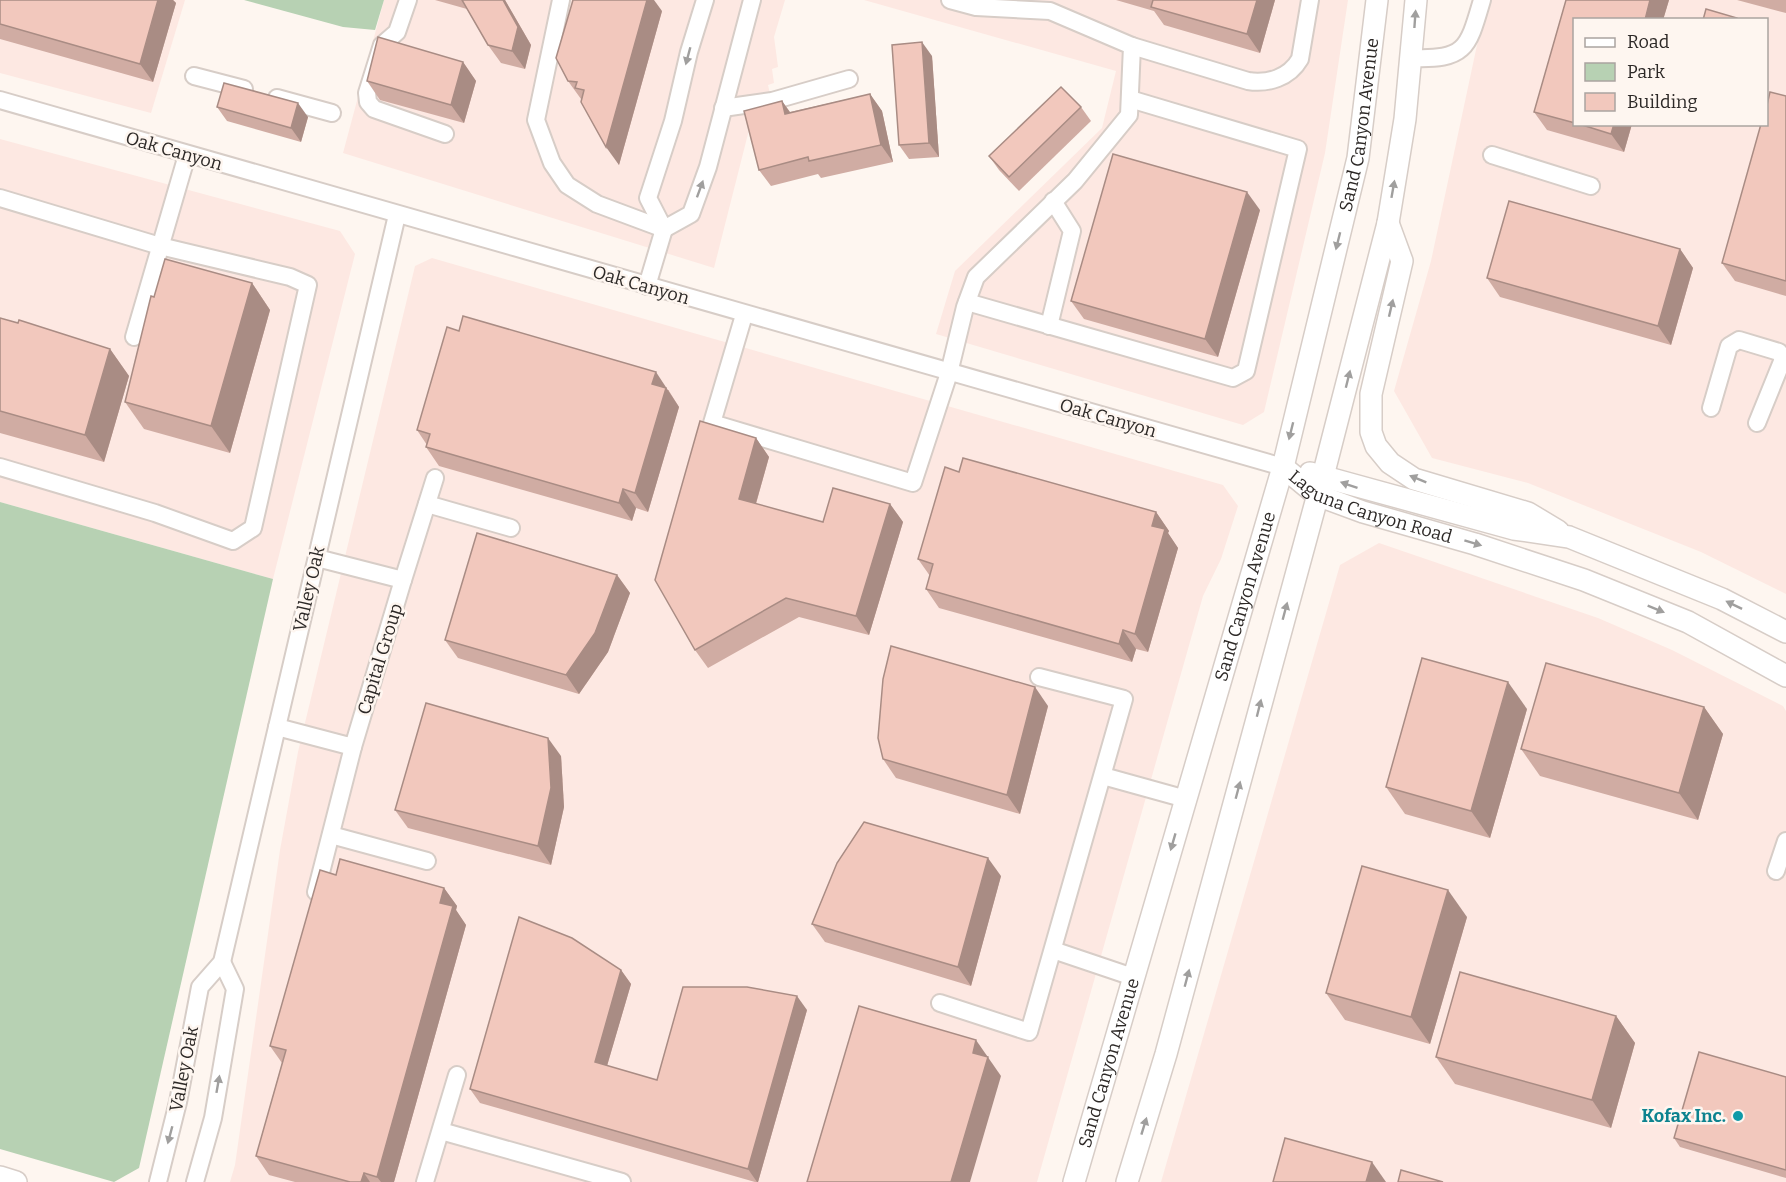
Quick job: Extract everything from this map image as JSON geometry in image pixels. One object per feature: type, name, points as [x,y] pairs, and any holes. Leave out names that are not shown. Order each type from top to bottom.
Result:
[{"type":"main road","name":"Sand Canyon Avenue","points":[[1074,1182],[1283,467],[1358,158],[1377,0]]},
{"type":"main road","points":[[1127,1182],[1170,1042],[1320,486],[1388,223],[1412,58],[1416,0]]},
{"type":"main road","points":[[1388,223],[1402,261],[1371,394],[1371,432],[1376,446],[1390,463],[1414,479],[1528,513],[1569,537]]},
{"type":"main road","name":"Laguna Canyon Road","points":[[1283,467],[1363,512],[1475,544],[1584,580],[1688,622],[1786,676]]},
{"type":"main road","name":"Laguna Canyon Road","points":[[1320,486],[1357,488],[1514,529],[1569,537],[1722,599],[1786,632]]},
{"type":"main road","points":[[0,1178],[16,1182]]},
{"type":"street","points":[[408,0],[397,32],[382,45],[367,93],[368,102],[374,110],[445,134]]},
{"type":"street","points":[[561,0],[536,120],[552,164],[567,185],[597,204],[664,229]]},
{"type":"street","points":[[664,229],[648,198],[673,121],[689,52],[705,0]]},
{"type":"street","points":[[646,286],[664,229],[691,214],[708,167],[752,0]]},
{"type":"street","points":[[950,0],[976,7],[1051,6],[1132,46],[1260,83],[1274,80],[1295,68],[1300,59],[1310,0]]},
{"type":"street","points":[[1412,58],[1440,59],[1458,52],[1471,38],[1482,0]]},
{"type":"street","points":[[744,315],[712,423],[839,463],[913,483],[949,373],[967,302],[976,277],[1074,181],[1130,115],[1132,46]]},
{"type":"street","points":[[194,76],[332,113]]},
{"type":"street","points":[[723,108],[772,101],[849,79]]},
{"type":"street","points":[[967,302],[1233,378],[1246,372],[1298,149],[1130,99]]},
{"type":"street","name":"Oak Canyon","points":[[0,100],[744,315],[1283,467]]},
{"type":"street","points":[[134,337],[188,155]]},
{"type":"street","points":[[1492,155],[1591,186]]},
{"type":"street","points":[[0,198],[160,246],[290,277],[308,285],[253,528],[233,541],[155,513],[0,467]]},
{"type":"street","points":[[1049,326],[1072,231],[1053,201]]},
{"type":"street","name":"Valley Oak","points":[[158,1182],[178,1102],[200,987],[222,962],[397,215]]},
{"type":"street","points":[[1711,408],[1729,346],[1733,342],[1739,340],[1779,352],[1783,359],[1757,423]]},
{"type":"street","points":[[403,580],[435,478]]},
{"type":"street","points":[[427,504],[511,528]]},
{"type":"street","name":"Capital Group","points":[[313,903],[353,747],[403,580],[317,558]]},
{"type":"street","points":[[940,1003],[1029,1032],[1124,699],[1039,677]]},
{"type":"street","points":[[277,727],[353,747]]},
{"type":"street","points":[[1102,777],[1186,800]]},
{"type":"street","points":[[330,835],[427,861]]},
{"type":"street","points":[[1776,871],[1786,841]]},
{"type":"street","points":[[1053,950],[1133,977]]},
{"type":"street","name":"Valley Oak","points":[[195,1182],[213,1118],[235,989],[222,962]]},
{"type":"street","points":[[425,1182],[457,1076]]},
{"type":"street","points":[[441,1131],[586,1177],[622,1182]]},
{"type":"shaded area","points":[[0,0],[185,0],[151,113],[0,73]]},
{"type":"shaded area","points":[[384,0],[785,0],[774,37],[778,67],[772,69],[774,83],[768,85],[776,121],[750,126],[714,268],[343,153]]},
{"type":"shaded area","points":[[864,0],[1348,0],[1325,153],[1264,412],[1243,425],[936,334],[955,271],[1102,128],[1116,71]]},
{"type":"shaded area","points":[[1490,0],[1786,0],[1786,594],[1701,552],[1528,483],[1432,458],[1394,391],[1431,261],[1477,45]]},
{"type":"shaded area","points":[[0,139],[340,231],[355,254],[273,579],[0,502]]},
{"type":"shaded area","points":[[432,258],[1223,485],[1238,506],[1221,559],[1203,596],[1037,1182],[230,1182],[235,1165],[280,850],[298,752],[415,266]]},
{"type":"shaded area","points":[[1379,543],[1598,618],[1672,650],[1783,706],[1786,711],[1786,1182],[1161,1182],[1340,565]]},
{"type":"green space","points":[[244,0],[384,0],[375,30],[343,27]]},
{"type":"green space","points":[[0,502],[273,579],[139,1168],[114,1182],[0,1149]]},
{"type":"building","points":[[0,0],[158,0],[140,64],[0,24]]},
{"type":"building","points":[[462,0],[503,0],[518,27],[512,51],[488,45]]},
{"type":"building","points":[[573,0],[647,0],[606,147],[581,102],[584,90],[575,88],[577,82],[568,81],[556,58]]},
{"type":"building","points":[[1153,0],[1257,0],[1247,34],[1151,7]]},
{"type":"building","points":[[1566,0],[1650,0],[1646,18],[1573,18],[1573,122],[1534,112]]},
{"type":"building","points":[[1706,9],[1737,18],[1704,18]]},
{"type":"building","points":[[378,37],[463,62],[451,105],[367,81]]},
{"type":"building","points":[[922,42],[929,143],[899,145],[892,45]]},
{"type":"building","points":[[224,83],[298,103],[291,128],[217,107]]},
{"type":"building","points":[[1061,87],[1081,107],[1009,177],[989,156]]},
{"type":"building","points":[[1770,92],[1786,96],[1786,281],[1722,263],[1760,126],[1768,126]]},
{"type":"building","points":[[870,94],[881,145],[809,161],[808,157],[759,170],[744,111],[782,101],[785,114]]},
{"type":"building","points":[[1585,126],[1613,126],[1611,134]]},
{"type":"building","points":[[1113,154],[1247,192],[1205,339],[1071,301]]},
{"type":"building","points":[[1509,201],[1680,249],[1658,326],[1487,278]]},
{"type":"building","points":[[165,259],[252,283],[211,426],[125,402],[151,296],[154,297]]},
{"type":"building","points":[[463,316],[656,372],[652,384],[666,388],[635,493],[623,489],[619,503],[426,447],[430,434],[417,430],[447,327],[459,331]]},
{"type":"building","points":[[0,318],[18,323],[19,320],[110,349],[85,435],[0,411]]},
{"type":"building","points":[[700,421],[756,438],[739,499],[823,522],[833,488],[890,504],[856,616],[786,598],[695,650],[655,580]]},
{"type":"building","points":[[963,458],[1156,512],[1152,526],[1165,529],[1135,634],[1123,630],[1119,644],[926,589],[933,564],[918,559],[945,467],[959,472]]},
{"type":"building","points":[[477,533],[617,575],[595,633],[566,675],[445,640]]},
{"type":"building","points":[[891,646],[1035,687],[1007,795],[883,759],[878,738],[883,679]]},
{"type":"building","points":[[1422,658],[1508,682],[1471,811],[1386,787]]},
{"type":"building","points":[[1546,663],[1704,707],[1679,793],[1521,749]]},
{"type":"building","points":[[426,703],[548,738],[551,788],[538,846],[395,810]]},
{"type":"building","points":[[864,822],[988,858],[958,967],[812,924],[837,863]]},
{"type":"building","points":[[340,859],[444,888],[440,903],[453,906],[377,1177],[364,1173],[361,1182],[350,1182],[256,1156],[286,1050],[270,1046],[320,870],[336,875]]},
{"type":"building","points":[[1362,866],[1448,890],[1411,1017],[1326,993]]},
{"type":"building","points":[[519,917],[572,938],[621,970],[595,1062],[657,1080],[683,987],[747,987],[797,996],[748,1169],[470,1089]]},
{"type":"building","points":[[1460,972],[1616,1016],[1592,1100],[1436,1057]]},
{"type":"building","points":[[859,1006],[976,1040],[973,1053],[988,1057],[951,1182],[807,1182]]},
{"type":"building","name":"Kofax Inc.","points":[[1699,1052],[1786,1077],[1786,1170],[1674,1138]]},
{"type":"building","points":[[1285,1138],[1372,1162],[1366,1182],[1273,1182]]},
{"type":"building","points":[[1401,1170],[1443,1182],[1398,1182]]},
{"type":"place","name":"Kofax Inc.","points":[[1738,1116]]}]
